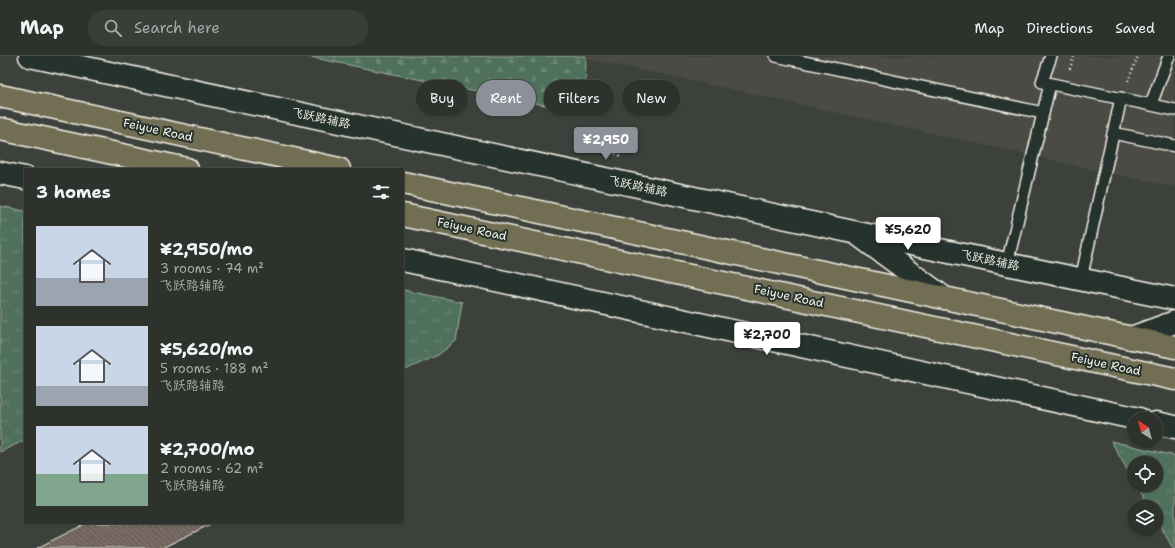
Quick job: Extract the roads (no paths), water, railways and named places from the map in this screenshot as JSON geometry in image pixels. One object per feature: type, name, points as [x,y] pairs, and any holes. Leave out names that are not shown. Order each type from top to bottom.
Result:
[{"type":"main road","name":"Feiyue Road","points":[[0,96],[334,168]]},
{"type":"main road","points":[[0,129],[182,168]]},
{"type":"main road","points":[[404,183],[1175,347]]},
{"type":"main road","name":"Feiyue Road","points":[[404,215],[1175,379]]},
{"type":"street","name":"飞跃路辅路","points":[[30,56],[853,232],[1175,299]]},
{"type":"street","points":[[0,173],[24,178]]},
{"type":"street","points":[[853,232],[943,297]]},
{"type":"street","points":[[404,260],[1127,416]]},
{"type":"street","points":[[1131,338],[1175,322]]},
{"type":"street","points":[[1163,424],[1175,427]]},
{"type":"lane","points":[[776,56],[1043,113]]},
{"type":"lane","points":[[1052,56],[1042,82],[1175,110]]},
{"type":"lane","points":[[1151,104],[1169,56]]},
{"type":"lane","points":[[1007,264],[1050,84]]},
{"type":"lane","points":[[1081,279],[1121,98]]},
{"type":"lane","points":[[1113,133],[1175,146]]}]
